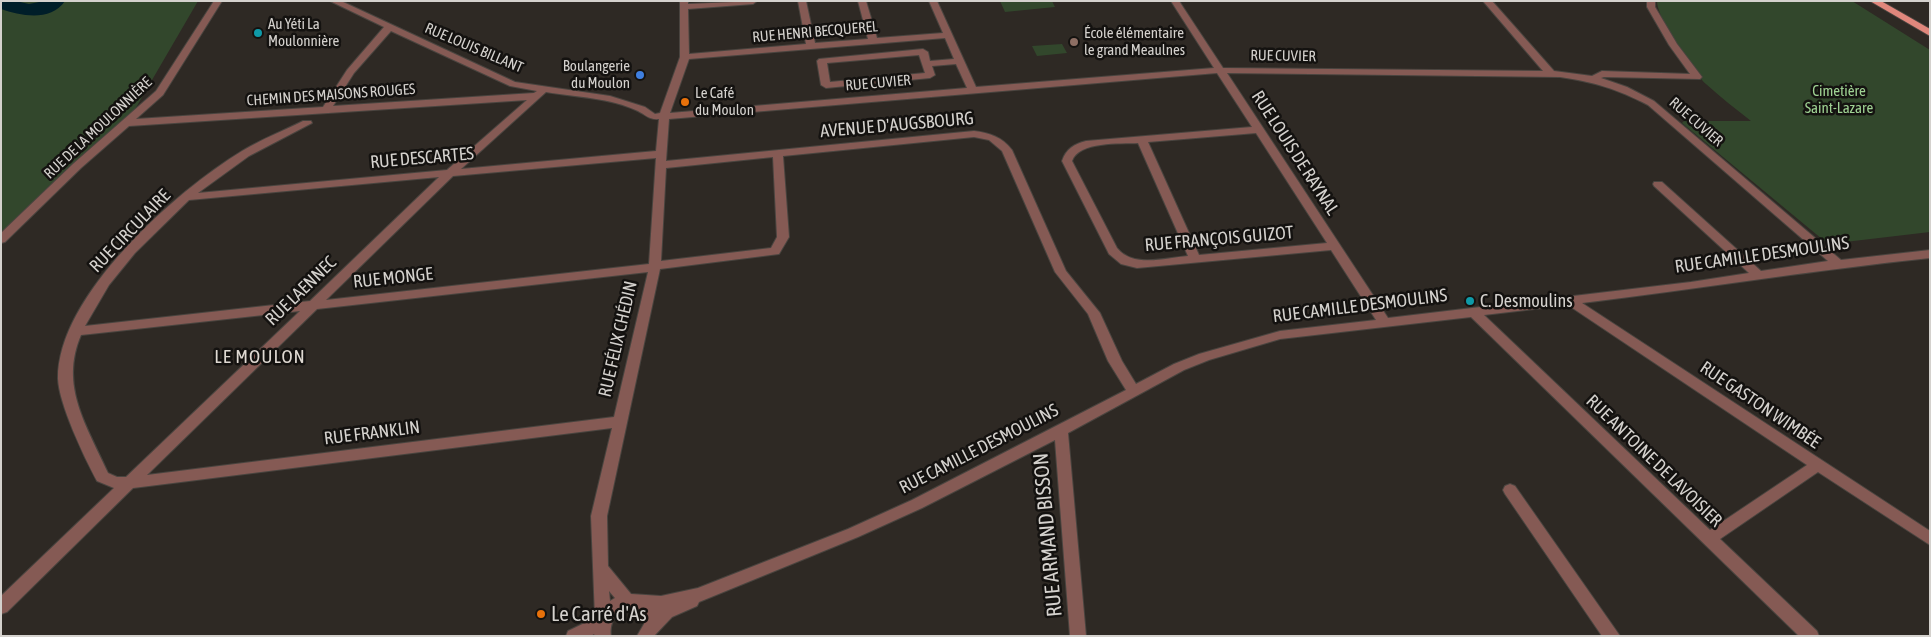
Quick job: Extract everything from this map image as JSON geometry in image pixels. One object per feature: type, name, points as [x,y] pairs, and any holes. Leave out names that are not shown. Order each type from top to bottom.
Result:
[{"type":"main road","points":[[1874,1],[1930,32]]},
{"type":"main road","points":[[1882,1],[1900,15]]},
{"type":"street","name":"RUE DE LA MOULONNIÈRE","points":[[1,240],[77,166],[160,93],[218,1]]},
{"type":"street","name":"RUE LOUIS BILLANT","points":[[334,1],[513,84],[540,93],[610,99],[642,109],[653,117],[664,116]]},
{"type":"street","points":[[685,57],[684,4],[753,1]]},
{"type":"street","points":[[802,1],[811,47]]},
{"type":"street","points":[[862,1],[874,41]]},
{"type":"street","points":[[933,1],[973,90]]},
{"type":"street","name":"RUE LOUIS DE RAYNAL","points":[[1175,1],[1385,324]]},
{"type":"street","points":[[1487,1],[1551,74]]},
{"type":"street","points":[[1593,79],[1602,74],[1697,77],[1673,45],[1651,7],[1651,1]]},
{"type":"street","points":[[326,110],[350,72],[389,27]]},
{"type":"street","name":"RUE HENRI BECQUEREL","points":[[685,57],[947,35]]},
{"type":"street","points":[[923,52],[926,64],[930,75],[826,85],[822,61],[923,52]]},
{"type":"street","name":"RUE FÉLIX CHÉDIN","points":[[602,625],[599,516],[656,267],[664,116],[685,57]]},
{"type":"street","points":[[926,64],[959,61]]},
{"type":"street","name":"RUE CUVIER","points":[[664,116],[1221,71],[1551,74],[1593,79],[1624,88],[1651,103],[1838,264]]},
{"type":"street","name":"CHEMIN DES MAISONS ROUGES","points":[[127,124],[540,93]]},
{"type":"street","name":"RUE LAENNEC","points":[[1,607],[450,173],[540,93]]},
{"type":"street","name":"RUE CIRCULAIRE","points":[[129,483],[115,483],[102,477],[72,404],[65,378],[68,354],[75,332],[103,282],[138,243],[187,197],[219,171],[246,154],[306,123]]},
{"type":"street","name":"RUE FRANÇOIS GUIZOT","points":[[1258,130],[1086,144],[1076,148],[1069,154],[1068,161],[1116,257],[1126,262],[1137,264],[1196,260],[1334,246]]},
{"type":"street","name":"AVENUE D'AUGSBOURG","points":[[661,160],[778,152],[974,134],[990,136],[1000,141],[1007,150],[1061,272],[1094,313],[1115,361],[1127,383],[1135,391]]},
{"type":"street","points":[[1142,140],[1196,260]]},
{"type":"street","name":"RUE MONGE","points":[[75,332],[656,267],[669,263],[775,251],[783,237],[778,152]]},
{"type":"street","name":"RUE DESCARTES","points":[[187,197],[450,173],[661,160]]},
{"type":"street","points":[[1658,184],[1758,276]]},
{"type":"street","name":"RUE CAMILLE DESMOULINS","points":[[635,602],[661,603],[699,595],[853,534],[917,504],[1060,431],[1179,367],[1204,357],[1280,335],[1570,301],[1838,264],[1930,254]]},
{"type":"street","name":"RUE GASTON WIMBÉE","points":[[1570,301],[1930,539]]},
{"type":"street","name":"RUE ANTOINE DE LAVOISIER","points":[[1473,312],[1810,636]]},
{"type":"street","name":"RUE FRANKLIN","points":[[129,483],[619,422]]},
{"type":"street","name":"RUE ARMAND BISSON","points":[[1060,431],[1078,636]]},
{"type":"street","points":[[1708,539],[1817,465]]},
{"type":"street","points":[[1510,490],[1612,636]]},
{"type":"street","points":[[600,568],[635,602],[652,611],[649,631]]},
{"type":"street","name":"RUE CAMILLE DESMOULINS","points":[[649,631],[666,612],[690,602],[699,595]]},
{"type":"street","points":[[574,636],[602,625],[613,607],[635,602]]},
{"type":"green space","points":[[1,1],[198,1],[127,123],[1,239]]},
{"type":"green space","points":[[1000,1],[1052,1],[1055,7],[1005,12]]},
{"type":"green space","name":"Cimetière Saint-Lazare","points":[[1657,1],[1852,1],[1930,50],[1930,232],[1828,244],[1682,123],[1684,121],[1751,121],[1700,78],[1669,32]]},
{"type":"green space","points":[[1062,44],[1067,53],[1037,56],[1032,46]]},
{"type":"waterway","name":"LE MOULON","points":[[1,2],[22,9],[36,10],[50,6],[56,1]]},
{"type":"place","name":"Au Yéti La Moulonnière","points":[[258,33]]},
{"type":"place","name":"École élémentaire le grand Meaulnes","points":[[1074,42]]},
{"type":"place","name":"Boulangerie du Moulon","points":[[640,75]]},
{"type":"place","name":"Le Café du Moulon","points":[[685,102]]},
{"type":"place","name":"C. Desmoulins","points":[[1470,301]]},
{"type":"place","name":"Le Carré d'As","points":[[541,614]]},
{"type":"district","name":"LE MOULON","points":[[260,357]]}]
